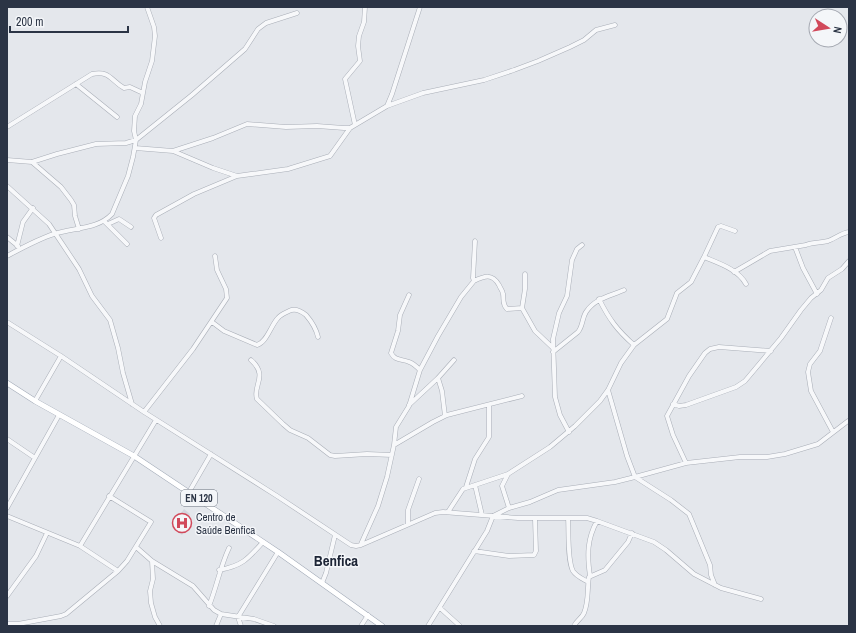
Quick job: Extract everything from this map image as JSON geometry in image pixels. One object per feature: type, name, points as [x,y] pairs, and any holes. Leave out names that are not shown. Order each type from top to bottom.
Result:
[{"type":"main road","name":"EN 120","points":[[7,383],[35,401],[134,456],[278,552],[382,626]]},
{"type":"street","points":[[7,256],[19,247],[55,234],[94,225],[104,221],[112,214],[128,176],[136,140],[134,132],[135,116],[141,104],[152,61],[155,36],[154,27],[147,7]]},
{"type":"street","points":[[355,125],[345,79],[360,61],[358,46],[359,36],[364,22],[365,7]]},
{"type":"street","points":[[387,106],[420,7]]},
{"type":"street","points":[[7,160],[32,162],[96,144],[126,143],[136,140],[192,95],[245,49],[258,30],[266,23],[297,13]]},
{"type":"street","points":[[161,238],[154,218],[156,215],[194,194],[237,176],[288,169],[330,156],[350,128],[387,106],[423,93],[484,80],[514,70],[570,47],[584,40],[596,30],[615,25]]},
{"type":"street","points":[[7,126],[92,74],[100,72],[111,77],[124,88],[130,87],[144,93]]},
{"type":"street","points":[[76,84],[117,116]]},
{"type":"street","points":[[173,151],[213,138],[247,124],[286,127],[350,128]]},
{"type":"street","points":[[135,148],[173,151],[213,168],[237,176]]},
{"type":"street","points":[[32,162],[61,188],[71,200],[74,205],[75,216],[79,229]]},
{"type":"street","points":[[7,186],[49,224],[79,269],[92,296],[110,320],[132,404]]},
{"type":"street","points":[[19,247],[23,222],[33,208]]},
{"type":"street","points":[[108,224],[119,218],[131,227]]},
{"type":"street","points":[[104,221],[128,244]]},
{"type":"street","points":[[448,512],[461,491],[466,487],[508,474],[550,447],[600,401],[608,390],[621,363],[634,345],[667,318],[677,293],[691,282],[719,226],[735,231]]},
{"type":"street","points":[[734,272],[770,252],[826,241],[844,232],[849,232]]},
{"type":"street","points":[[7,237],[19,247]]},
{"type":"street","points":[[474,281],[475,241]]},
{"type":"street","points":[[568,432],[560,416],[555,397],[553,350],[554,331],[559,313],[567,296],[572,260],[577,249],[582,245]]},
{"type":"street","points":[[795,247],[817,294]]},
{"type":"street","points":[[144,412],[212,322],[227,298],[227,294],[217,270],[215,256]]},
{"type":"street","points":[[704,257],[725,266],[742,277],[746,284]]},
{"type":"street","points":[[673,404],[679,406],[686,405],[736,387],[745,381],[771,351],[801,310],[821,290],[828,278],[842,269],[849,261]]},
{"type":"street","points":[[525,274],[525,289],[522,308],[535,331],[553,350]]},
{"type":"street","points":[[409,406],[420,370],[461,297],[474,281],[483,277],[490,277],[495,280],[503,292],[503,302],[507,310],[522,308]]},
{"type":"street","points":[[553,350],[578,332],[581,328],[586,312],[599,300],[624,290]]},
{"type":"street","points":[[409,294],[400,315],[396,340],[391,353],[397,360],[410,362],[420,370]]},
{"type":"street","points":[[599,300],[614,325],[634,345]]},
{"type":"street","points":[[212,322],[224,331],[257,345],[262,342],[278,318],[291,310],[295,310],[302,312],[309,319],[317,329],[318,337]]},
{"type":"street","points":[[831,318],[820,351],[810,364],[808,372],[811,391],[833,432]]},
{"type":"street","points":[[7,322],[351,545],[361,545],[434,513],[448,512],[535,519],[587,518],[597,520],[654,542],[666,550],[694,574],[721,588],[761,598]]},
{"type":"street","points":[[686,463],[668,420],[668,413],[705,353],[714,347],[771,351]]},
{"type":"street","points":[[35,401],[61,356]]},
{"type":"street","points":[[251,360],[258,369],[259,381],[256,394],[257,399],[290,430],[308,438],[330,455],[392,455]]},
{"type":"street","points":[[361,545],[378,506],[387,477],[394,445],[396,427],[409,406],[454,360]]},
{"type":"street","points":[[438,378],[442,391],[445,416]]},
{"type":"street","points":[[608,390],[627,456],[635,477],[671,500],[689,514],[708,559],[715,585]]},
{"type":"street","points":[[394,445],[445,416],[522,396]]},
{"type":"street","points":[[466,487],[475,459],[489,437],[489,405]]},
{"type":"street","points":[[7,508],[59,414]]},
{"type":"street","points":[[80,546],[156,420]]},
{"type":"street","points":[[428,626],[487,531],[493,516],[509,508],[530,502],[558,490],[615,482],[686,463],[740,457],[767,457],[785,454],[818,444],[848,422]]},
{"type":"street","points":[[7,439],[35,458]]},
{"type":"street","points":[[189,492],[212,454]]},
{"type":"street","points":[[502,486],[508,474]]},
{"type":"street","points":[[496,478],[502,486],[509,508]]},
{"type":"street","points":[[408,524],[408,510],[419,479]]},
{"type":"street","points":[[475,485],[482,515]]},
{"type":"street","points":[[7,624],[19,625],[66,614],[127,562],[151,522],[109,496]]},
{"type":"street","points":[[7,516],[80,546],[118,571]]},
{"type":"street","points":[[568,518],[570,556],[573,570],[578,576],[588,582]]},
{"type":"street","points":[[474,551],[509,556],[534,555],[536,551],[535,519]]},
{"type":"street","points":[[574,626],[577,620],[584,614],[588,599],[588,582],[590,576],[588,558],[590,535],[597,520]]},
{"type":"street","points":[[7,596],[36,556],[47,533]]},
{"type":"street","points":[[590,576],[596,575],[605,570],[625,545],[632,533]]},
{"type":"street","points":[[322,583],[326,573],[335,535]]},
{"type":"street","points":[[219,570],[240,565],[251,556],[263,542]]},
{"type":"street","points":[[136,547],[152,561],[193,586],[209,606],[221,614],[254,619],[274,626]]},
{"type":"street","points":[[209,606],[214,594],[219,570],[229,548]]},
{"type":"street","points":[[238,617],[278,552]]},
{"type":"street","points":[[152,561],[153,579],[150,591],[151,603],[155,617],[160,626]]},
{"type":"street","points":[[440,608],[460,626]]},
{"type":"street","points":[[216,626],[221,614]]},
{"type":"street","points":[[361,626],[368,616]]},
{"type":"street","points":[[238,617],[241,626]]},
{"type":"shaded area","name":"Centro de Saúde Benfica","points":[[184,509],[190,514],[185,521],[188,524],[182,535],[177,531],[181,525],[176,521]]},
{"type":"place","name":"Centro de Saúde Benfica","points":[[182,523]]},
{"type":"district","name":"Benfica","points":[[336,561]]}]
